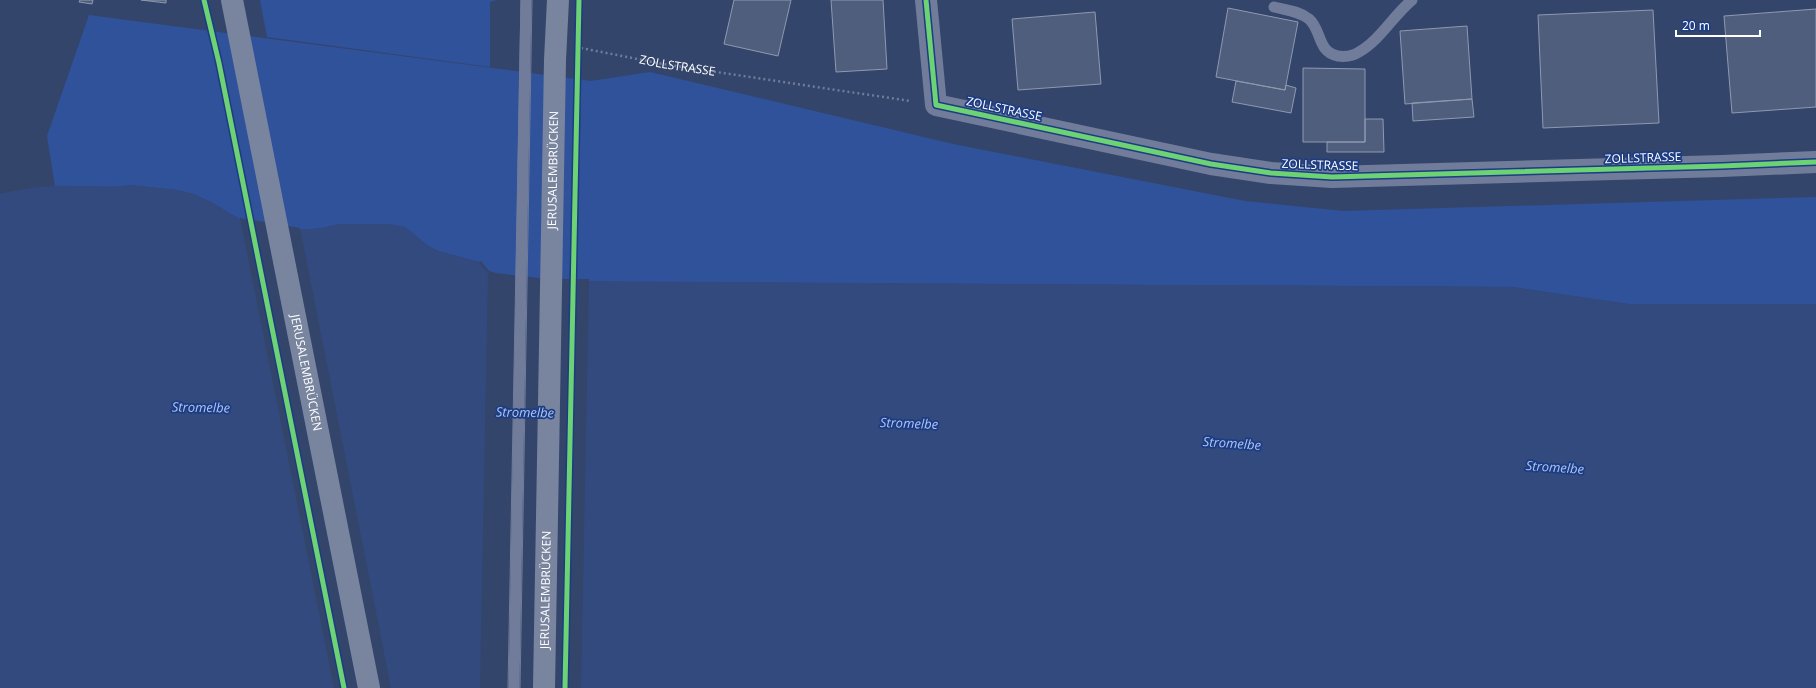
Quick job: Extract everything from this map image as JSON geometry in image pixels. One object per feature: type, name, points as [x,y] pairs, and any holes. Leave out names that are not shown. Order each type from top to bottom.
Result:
[{"type":"main road","name":"JERUSALEMBRÜCKEN","points":[[232,0],[368,688]]},
{"type":"main road","name":"JERUSALEMBRÜCKEN","points":[[544,688],[555,60],[558,0]]},
{"type":"street","points":[[926,0],[936,105]]},
{"type":"street","name":"ZOLLSTRASSE","points":[[936,105],[1211,164],[1292,175],[1364,176],[1816,162]]},
{"type":"lane","points":[[514,688],[526,0]]},
{"type":"lane","points":[[1274,7],[1297,12],[1305,16],[1313,24],[1323,47],[1332,54],[1343,57],[1359,52],[1372,43],[1412,0]]},
{"type":"shaded area","points":[[260,0],[497,0],[490,2],[490,67],[267,37]]},
{"type":"shaded area","points":[[89,15],[591,81],[650,72],[953,144],[1245,201],[1343,211],[1816,197],[1816,304],[1628,304],[1512,287],[548,281],[496,275],[488,272],[479,262],[438,251],[428,246],[405,227],[340,224],[323,228],[299,230],[239,219],[211,202],[193,194],[176,190],[130,185],[119,187],[55,186],[47,136]]},
{"type":"water","name":"Stromelbe","points":[[130,185],[176,190],[193,194],[211,202],[239,219],[299,230],[323,228],[340,224],[390,224],[405,227],[428,246],[438,251],[479,262],[488,272],[496,275],[548,281],[1512,287],[1628,304],[1816,304],[1816,688],[0,688],[0,194],[28,188],[49,186],[111,187]]},
{"type":"pier","points":[[240,218],[300,228],[391,688],[334,688]]},
{"type":"pier","points":[[481,261],[489,271],[496,273],[548,279],[589,279],[581,688],[480,688],[488,272],[479,262]]},
{"type":"building","points":[[80,0],[93,0],[92,4],[79,2]]},
{"type":"building","points":[[141,0],[166,0],[166,3]]},
{"type":"building","points":[[734,0],[791,0],[778,56],[724,44]]},
{"type":"building","points":[[831,0],[883,0],[887,69],[836,72]]},
{"type":"building","points":[[1228,8],[1298,22],[1285,90],[1216,77]]},
{"type":"building","points":[[1816,9],[1816,107],[1732,113],[1724,16]]},
{"type":"building","points":[[1653,10],[1659,123],[1543,128],[1538,15]]},
{"type":"building","points":[[1095,12],[1101,84],[1018,90],[1012,19]]},
{"type":"building","points":[[1467,26],[1472,99],[1405,104],[1400,31]]},
{"type":"building","points":[[1303,68],[1365,69],[1365,142],[1303,142]]},
{"type":"building","points":[[1236,81],[1285,90],[1286,85],[1296,88],[1291,113],[1232,102]]},
{"type":"building","points":[[1472,99],[1474,117],[1413,121],[1412,103]]},
{"type":"building","points":[[1365,119],[1383,119],[1384,152],[1327,152],[1327,142],[1365,142]]},
{"type":"tram line","points":[[508,688],[521,0]]},
{"type":"tram line","points":[[520,688],[532,0]]},
{"type":"cycle path","points":[[204,0],[219,63],[344,688]]},
{"type":"cycle path","points":[[565,688],[579,0]]},
{"type":"cycle path","points":[[926,0],[936,105],[1211,164],[1271,173],[1332,177],[1816,162]]}]
